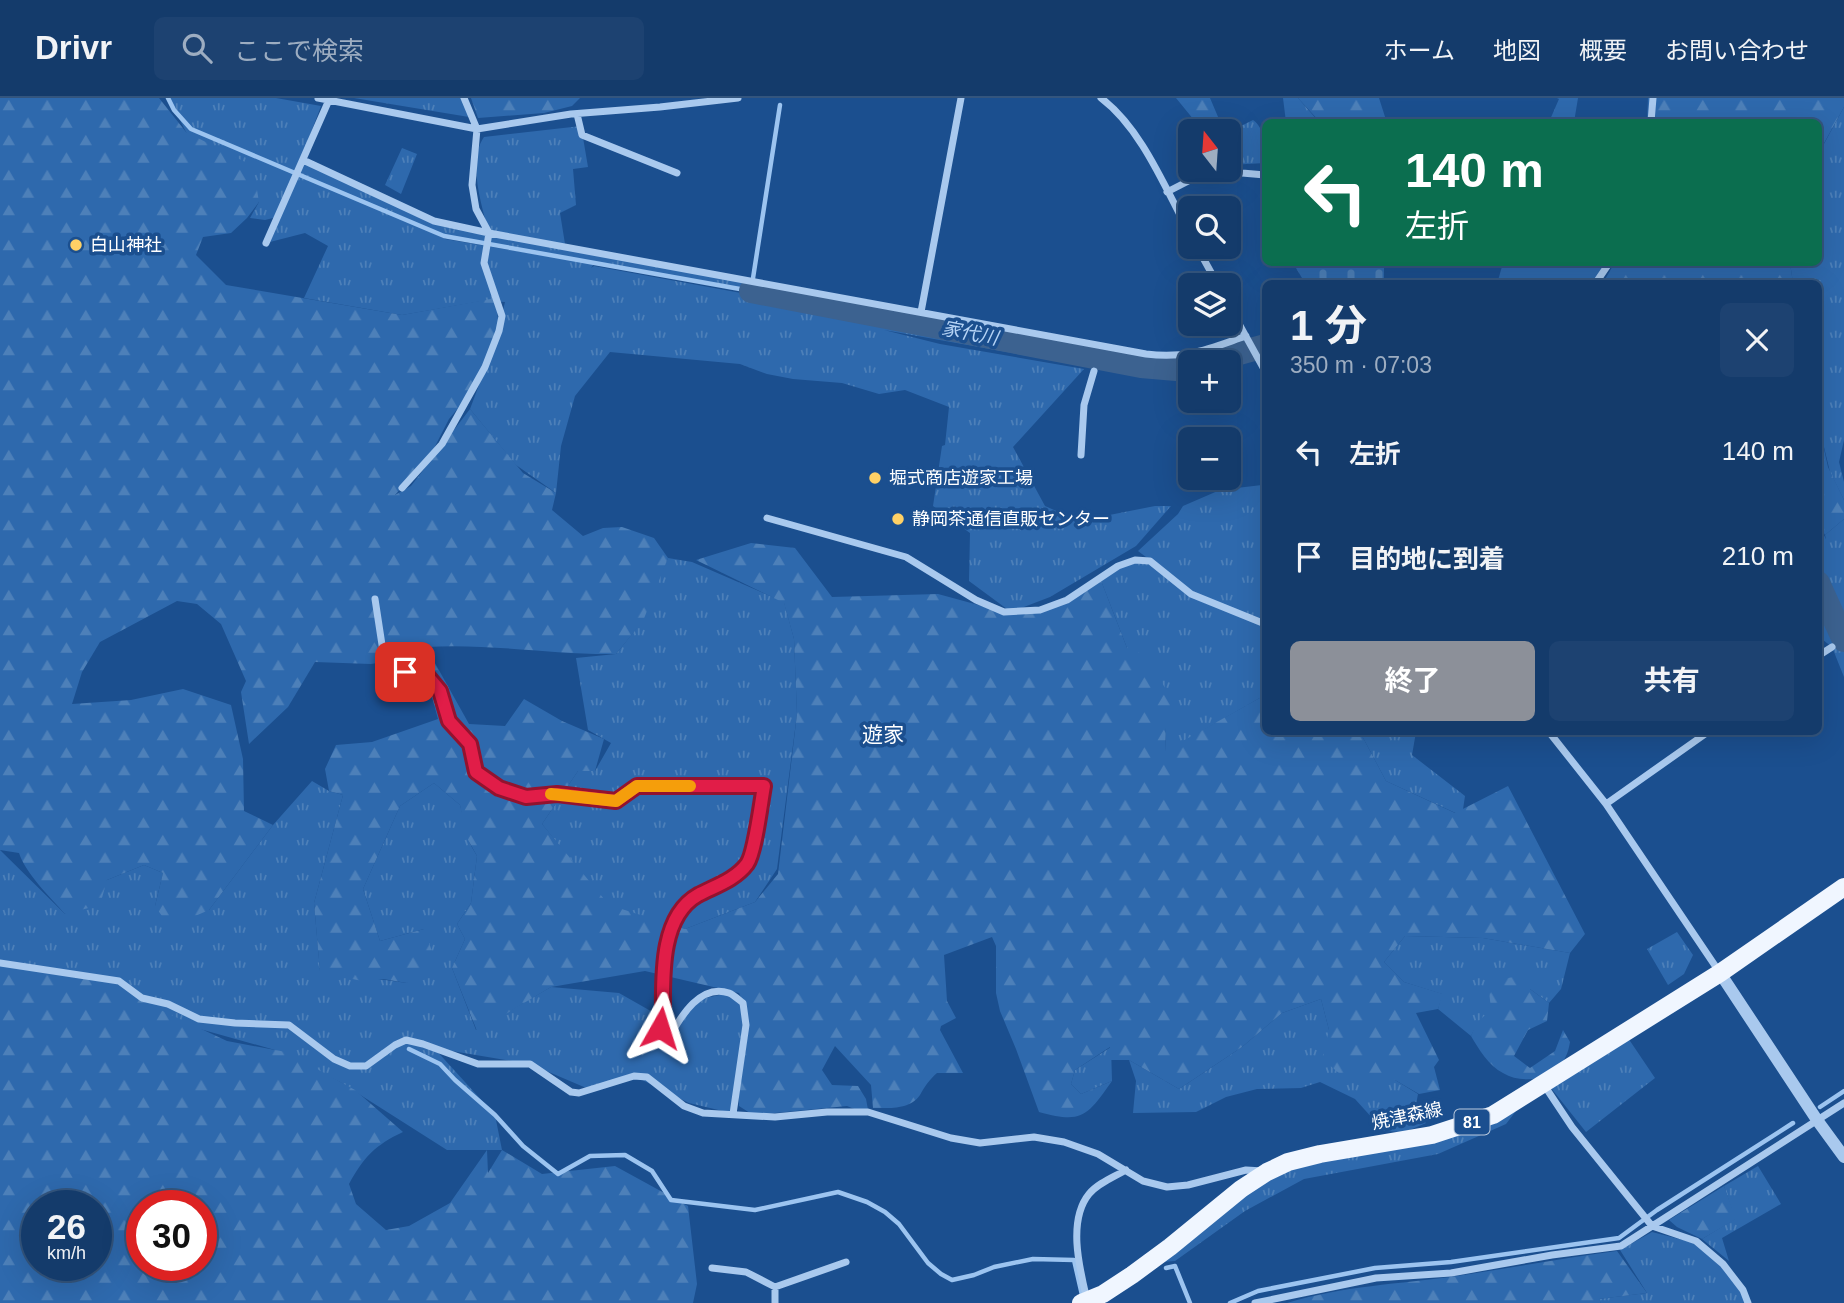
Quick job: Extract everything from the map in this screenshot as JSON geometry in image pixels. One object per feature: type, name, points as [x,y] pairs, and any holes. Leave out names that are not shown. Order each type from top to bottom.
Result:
[{"type":"main road","name":"焼津森線","points":[[1089,1301],[1132,1275],[1170,1247],[1241,1189],[1288,1162],[1432,1135],[1493,1115],[1720,972],[1844,887]]},
{"type":"street","points":[[318,98],[477,129],[577,114],[738,98]]},
{"type":"street","points":[[402,488],[442,444],[485,367],[502,316],[484,263],[489,235],[476,209],[472,185],[477,129],[464,98]]},
{"type":"street","points":[[658,98],[660,107]]},
{"type":"street","points":[[922,312],[961,98]]},
{"type":"street","points":[[1101,98],[1116,110],[1135,132],[1178,212]]},
{"type":"street","points":[[1651,119],[1653,98]]},
{"type":"street","points":[[266,243],[329,100]]},
{"type":"street","points":[[577,114],[582,135],[677,173]]},
{"type":"street","points":[[302,162],[434,221],[489,235],[1146,355],[1173,358],[1198,353],[1246,336]]},
{"type":"street","points":[[1241,173],[1262,175]]},
{"type":"street","points":[[1167,192],[1186,182]]},
{"type":"street","points":[[1241,327],[1262,365]]},
{"type":"street","points":[[1081,455],[1084,405],[1094,371]]},
{"type":"street","points":[[767,518],[906,557],[976,600],[1003,612],[1040,610],[1067,600],[1118,566],[1142,560],[1150,561],[1191,594],[1262,623]]},
{"type":"street","points":[[375,599],[386,671],[425,673],[440,691],[449,721],[470,744],[476,772],[499,788],[526,797],[557,794],[616,801],[637,786],[764,786],[749,862],[736,876],[694,897],[677,915],[664,953],[663,1018],[660,1028],[663,1037],[670,1037],[696,1000],[710,991],[729,993],[743,1003],[747,1025],[733,1114]]},
{"type":"street","points":[[1822,653],[1832,647]]},
{"type":"street","points":[[1551,735],[1606,804],[1844,1157]]},
{"type":"street","points":[[1606,804],[1704,735]]},
{"type":"street","points":[[0,963],[119,981],[142,998],[168,1004],[199,1019],[289,1025],[334,1059],[350,1066],[366,1066],[406,1040],[478,1064],[530,1063],[571,1092],[579,1093],[634,1076],[647,1077],[684,1106],[703,1113],[775,1117],[827,1112],[869,1112],[961,1140],[980,1143],[1034,1138],[1064,1142],[1098,1154],[1143,1181],[1167,1187],[1188,1185],[1246,1170],[1267,1172]]},
{"type":"street","points":[[1543,1084],[1572,1127],[1651,1224],[1696,1241],[1723,1264],[1744,1290],[1748,1303]]},
{"type":"street","points":[[1255,1303],[1376,1278],[1451,1273],[1621,1246],[1651,1224],[1844,1103]]},
{"type":"street","points":[[1089,1301],[1077,1257],[1078,1227],[1083,1206],[1088,1195],[1098,1186],[1126,1170]]},
{"type":"street","points":[[712,1268],[746,1272],[775,1287],[846,1262]]},
{"type":"street","points":[[775,1287],[775,1303]]},
{"type":"green space","points":[[0,98],[159,98],[186,132],[253,166],[259,202],[231,233],[203,237],[196,255],[226,285],[402,315],[496,298],[499,331],[470,394],[449,419],[429,458],[395,495],[411,486],[470,409],[523,473],[556,493],[552,510],[583,536],[603,528],[622,527],[654,538],[668,558],[643,621],[616,654],[426,647],[469,724],[505,726],[524,699],[562,721],[604,739],[595,771],[578,771],[542,824],[609,905],[685,929],[755,902],[778,874],[797,714],[794,639],[784,603],[696,560],[751,543],[795,548],[832,597],[938,594],[1004,612],[1040,610],[1068,599],[1100,578],[1127,648],[1147,656],[1178,711],[1166,727],[1165,751],[1262,697],[1262,735],[1362,735],[1386,781],[1455,813],[1508,786],[1585,934],[1570,953],[1483,938],[1405,936],[1384,962],[1404,982],[1443,994],[1438,1009],[1416,1013],[1439,1060],[1434,1067],[1440,1090],[1419,1094],[1395,1080],[1345,1078],[1322,1059],[1329,1030],[1321,999],[1282,1013],[1242,1047],[1179,1089],[1129,1060],[1110,1060],[1110,1047],[1075,1070],[1071,1084],[1081,1094],[1112,1081],[1090,1109],[1075,1117],[1039,1112],[1000,1011],[996,993],[996,946],[992,937],[944,955],[947,1001],[956,1018],[941,1026],[940,1030],[963,1073],[937,1073],[916,1100],[905,1106],[873,1108],[871,1085],[835,1046],[822,1070],[832,1085],[858,1086],[866,1099],[869,1115],[847,1106],[753,1115],[739,1106],[747,1021],[739,993],[645,971],[551,987],[477,1031],[452,968],[465,939],[457,924],[471,903],[477,856],[466,836],[460,805],[434,783],[400,806],[363,889],[380,941],[424,929],[434,957],[407,983],[383,979],[362,981],[320,972],[314,903],[343,795],[329,791],[325,769],[336,745],[372,742],[438,719],[421,656],[371,664],[315,662],[288,707],[249,744],[241,692],[246,681],[221,624],[197,604],[177,601],[100,642],[82,672],[72,704],[131,700],[183,689],[231,705],[243,759],[244,811],[273,825],[209,910],[179,923],[164,919],[155,906],[163,873],[144,865],[107,880],[100,905],[65,914],[33,877],[19,853],[0,850]]},
{"type":"green space","points":[[169,98],[276,98],[321,106],[302,156],[439,223],[489,233],[476,171],[479,147],[484,137],[581,126],[588,167],[573,169],[576,205],[560,213],[565,244],[1088,345],[1172,359],[1178,357],[1178,375],[1123,373],[884,330],[940,344],[1084,369],[1013,447],[1045,506],[1079,521],[1155,506],[1171,506],[1136,546],[1050,597],[1011,612],[969,581],[970,533],[933,506],[942,446],[945,445],[949,407],[905,390],[879,394],[842,383],[767,374],[740,364],[610,352],[575,396],[561,446],[556,493],[516,465],[470,409],[496,340],[505,302],[482,301],[402,315],[304,298],[328,246],[305,233],[266,243],[277,217],[265,220],[250,218],[259,202],[186,132]],"holes":[[[433,233],[733,286],[752,295],[594,266],[591,268],[594,264],[445,239]]]},
{"type":"green space","points":[[354,98],[462,98],[469,117]]},
{"type":"green space","points":[[471,98],[580,98],[572,106],[544,113],[478,118]]},
{"type":"green space","points":[[1176,98],[1210,98],[1219,119],[1193,119]]},
{"type":"green space","points":[[1283,98],[1298,98],[1316,119],[1286,119]]},
{"type":"green space","points":[[1298,98],[1379,98],[1386,119],[1317,119]]},
{"type":"green space","points":[[1557,98],[1578,98],[1574,119],[1550,119],[1559,99]]},
{"type":"green space","points":[[1648,98],[1844,98],[1844,107],[1822,147],[1822,119],[1647,119]]},
{"type":"green space","points":[[1844,107],[1844,440],[1839,462],[1844,482],[1844,500],[1830,472],[1822,439],[1822,280],[1793,280],[1790,266],[1822,266],[1822,148]]},
{"type":"green space","points":[[1253,120],[1262,132],[1262,163],[1241,164],[1241,126]]},
{"type":"green space","points":[[402,148],[417,154],[401,194],[385,185]]},
{"type":"green space","points":[[1295,266],[1384,266],[1384,280],[1303,280]]},
{"type":"green space","points":[[1502,266],[1607,266],[1597,280],[1498,280]]},
{"type":"green space","points":[[1613,266],[1790,266],[1793,280],[1605,280]]},
{"type":"green space","points":[[1237,341],[1240,350],[1204,350]]},
{"type":"green space","points":[[1822,440],[1828,467],[1844,500],[1844,519],[1825,535],[1822,529]]},
{"type":"green space","points":[[1262,485],[1262,697],[1165,752],[1166,727],[1127,648],[1100,578],[1135,560],[1150,560],[1138,551],[1178,514],[1183,506],[1220,490],[1241,490],[1241,488]]},
{"type":"green space","points":[[1844,519],[1844,677],[1832,647],[1822,638],[1822,532],[1826,539],[1825,535]]},
{"type":"green space","points":[[668,558],[692,562],[784,602],[794,639],[797,714],[777,869],[755,902],[685,929],[609,908],[542,824],[578,771],[595,771],[611,743],[588,730],[576,658],[616,654],[636,629]]},
{"type":"green space","points":[[1362,735],[1415,735],[1412,755],[1465,796],[1462,816],[1386,781]]},
{"type":"green space","points":[[312,781],[329,791],[343,795],[314,903],[320,971],[407,983],[424,929],[380,941],[363,889],[400,806],[434,783],[460,805],[470,844],[477,856],[471,903],[457,924],[465,939],[452,968],[476,1030],[551,987],[619,993],[663,1018],[664,1036],[696,1000],[729,993],[743,1003],[746,1015],[731,1113],[689,1103],[634,1076],[591,1090],[530,1064],[434,1048],[495,1115],[502,1150],[447,1150],[340,1082],[275,1050],[0,973],[0,850],[65,914],[107,880],[144,865],[163,873],[155,906],[209,910],[273,825]]},
{"type":"green space","points":[[1677,932],[1693,955],[1684,974],[1668,985],[1647,949]]},
{"type":"green space","points":[[1405,936],[1483,938],[1570,953],[1561,989],[1549,1003],[1530,989],[1488,1013],[1471,1036],[1438,1009],[1442,994],[1404,982],[1384,962]]},
{"type":"green space","points":[[0,960],[90,977],[227,1041],[286,1052],[355,1090],[403,1132],[371,1153],[349,1184],[356,1204],[386,1230],[409,1226],[450,1203],[487,1150],[488,1173],[502,1150],[542,1174],[615,1166],[688,1206],[697,1284],[693,1303],[0,1303]]},
{"type":"green space","points":[[1528,974],[1530,989],[1549,1003],[1547,1021],[1528,1030],[1514,1056],[1530,1068],[1555,1051],[1563,1030],[1570,1042],[1567,1054],[1553,1071],[1546,1076],[1520,1079],[1511,1077],[1493,1066],[1471,1036],[1476,1024],[1491,1009],[1488,982]]},
{"type":"green space","points":[[1321,999],[1329,1030],[1418,1094],[1415,1110],[1426,1123],[1405,1132],[1384,1131],[1355,1099],[1320,1082],[1301,1088],[1257,1089],[1226,1097],[1196,1112],[1133,1113],[1136,1081],[1129,1060],[1179,1089],[1242,1047],[1282,1013]]},
{"type":"green space","points":[[1628,1038],[1655,1078],[1586,1132],[1551,1088]]},
{"type":"green space","points":[[1111,1047],[1112,1081],[1081,1094],[1071,1084],[1075,1070]]},
{"type":"green space","points":[[1516,1111],[1506,1124],[1438,1154],[1304,1179],[1245,1211],[1175,1261],[1161,1262],[1250,1190],[1289,1170],[1316,1162],[1460,1135]]},
{"type":"green space","points":[[1758,1166],[1781,1204],[1722,1238],[1729,1261],[1702,1239],[1735,1219],[1724,1186]]},
{"type":"green space","points":[[1724,1186],[1736,1219],[1702,1239],[1669,1220]]},
{"type":"green space","points":[[1652,1232],[1699,1244],[1727,1270],[1748,1303],[1601,1303],[1598,1299],[1647,1293],[1620,1250]]},
{"type":"green space","points":[[1617,1251],[1647,1293],[1599,1299],[1601,1303],[1287,1303],[1350,1289],[1457,1276]]},
{"type":"waterway","points":[[168,98],[174,110],[191,129],[444,236],[751,291],[780,105]]},
{"type":"waterway","name":"家代川","points":[[751,291],[1141,366],[1178,369]]},
{"type":"waterway","name":"家代川","points":[[1241,353],[1262,347]]},
{"type":"waterway","name":"家代川","points":[[1822,592],[1844,640]]},
{"type":"waterway","points":[[409,1049],[440,1064],[495,1115],[523,1146],[558,1174],[590,1156],[625,1155],[652,1171],[671,1200],[755,1210],[838,1192],[867,1202],[885,1212],[899,1224],[928,1263],[952,1280],[1033,1259],[1074,1260],[1082,1295]]},
{"type":"waterway","points":[[1820,1107],[1844,1091]]},
{"type":"waterway","points":[[1230,1303],[1258,1291],[1375,1268],[1451,1262],[1619,1238],[1657,1210],[1793,1123]]},
{"type":"waterway","points":[[1166,1268],[1175,1266],[1190,1303]]},
{"type":"slow traffic","points":[[551,794],[616,801],[637,786],[690,786]]},
{"type":"place","name":"白山神社","points":[[76,245]]},
{"type":"place","name":"堀式商店遊家工場","points":[[875,478]]},
{"type":"place","name":"静岡茶通信直販センター","points":[[898,519]]},
{"type":"district","name":"遊家","points":[[883,734]]},
{"type":"route","points":[[405,672],[425,673],[440,691],[449,721],[470,744],[476,772],[499,788],[526,797],[557,794],[616,801],[637,786],[764,786],[749,862],[736,876],[694,897],[677,915],[664,953],[663,1018],[660,1028]]}]
